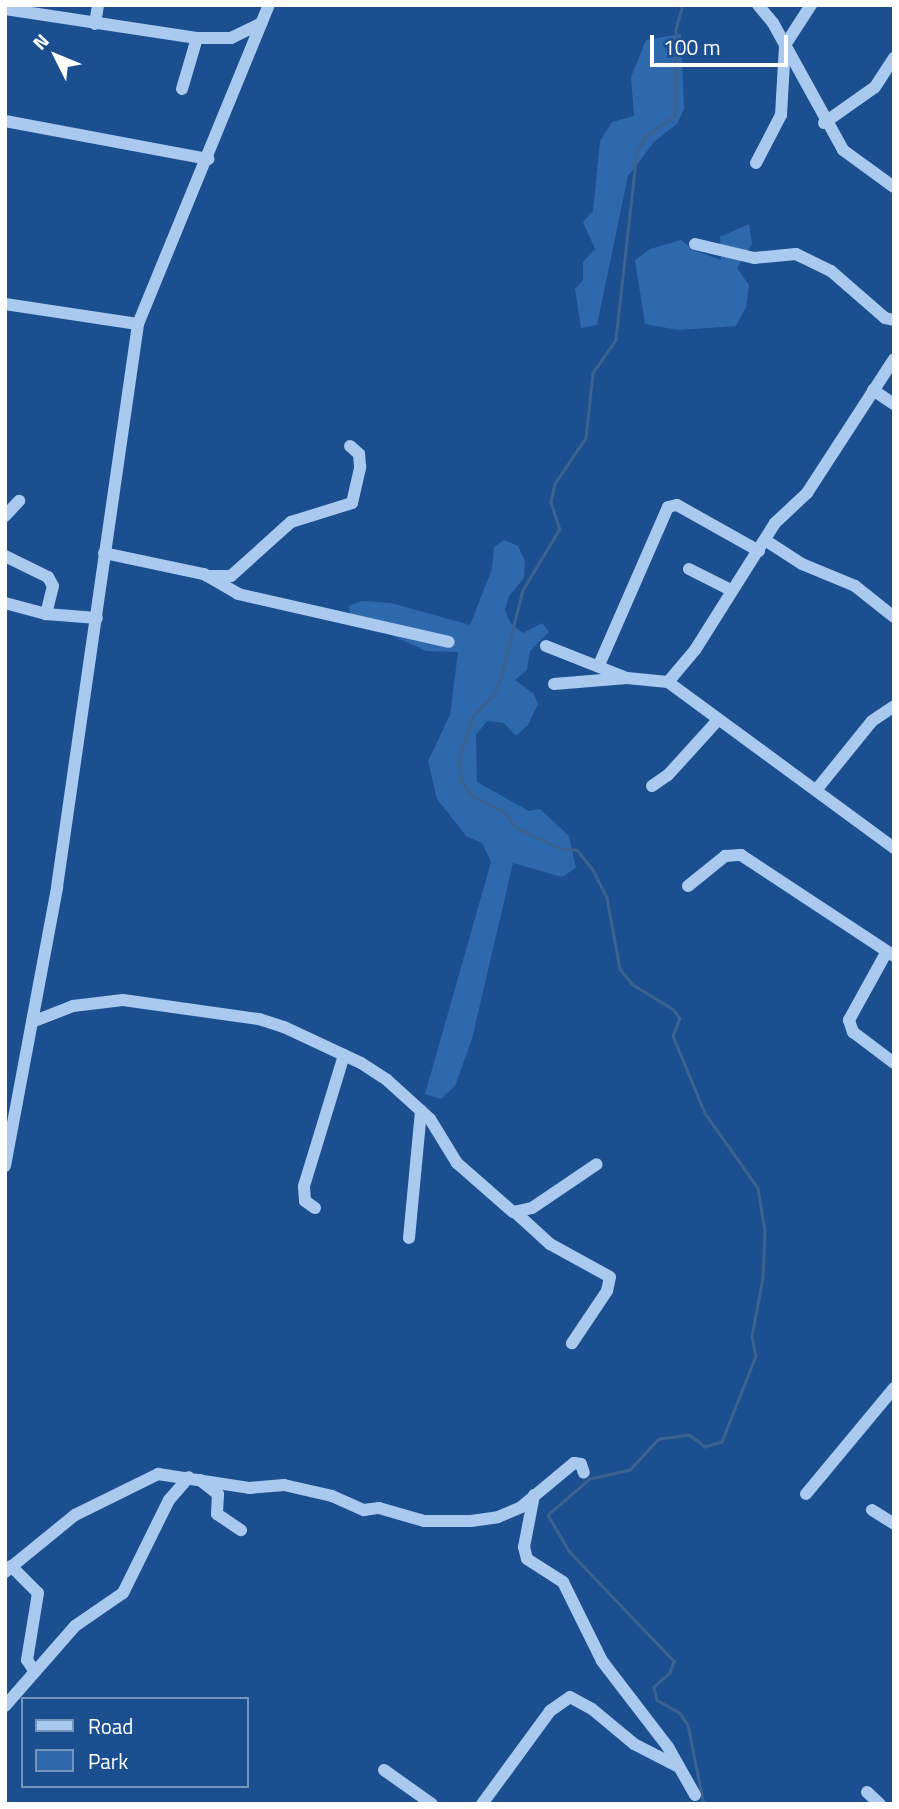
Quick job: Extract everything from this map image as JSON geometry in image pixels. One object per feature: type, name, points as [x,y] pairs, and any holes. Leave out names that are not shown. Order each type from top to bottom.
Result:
[{"type":"street","points":[[94,24],[98,5]]},
{"type":"street","points":[[5,1166],[9,1129],[32,1022],[97,618],[138,324],[270,5]]},
{"type":"street","points":[[758,5],[785,45],[824,123],[843,150],[894,187]]},
{"type":"street","points":[[755,163],[781,115],[785,45],[811,5]]},
{"type":"street","points":[[5,9],[197,38],[231,38],[261,23]]},
{"type":"street","points":[[182,89],[197,38]]},
{"type":"street","points":[[231,38],[246,60]]},
{"type":"street","points":[[824,123],[875,87],[894,58]]},
{"type":"street","points":[[5,121],[208,159]]},
{"type":"street","points":[[695,244],[754,258],[796,254],[831,271],[877,312],[894,320]]},
{"type":"street","points":[[5,304],[138,324]]},
{"type":"street","points":[[668,682],[695,650],[775,523],[807,493],[894,359]]},
{"type":"street","points":[[873,390],[894,404]]},
{"type":"street","points":[[207,576],[235,573],[290,522],[352,503],[360,467],[359,454],[350,446]]},
{"type":"street","points":[[5,516],[19,501]]},
{"type":"street","points":[[599,665],[668,506],[677,505],[802,565],[855,586],[894,617]]},
{"type":"street","points":[[104,553],[207,576],[238,594],[344,616],[428,641],[449,642]]},
{"type":"street","points":[[5,556],[48,578],[53,586],[46,614]]},
{"type":"street","points":[[689,569],[731,590]]},
{"type":"street","points":[[5,603],[46,614],[97,618]]},
{"type":"street","points":[[547,646],[627,678]]},
{"type":"street","points":[[554,684],[627,678],[668,682],[894,848]]},
{"type":"street","points":[[817,789],[872,721],[894,706]]},
{"type":"street","points":[[652,786],[668,775],[717,720]]},
{"type":"street","points":[[688,886],[735,852],[888,951],[849,1020],[853,1032],[894,1063]]},
{"type":"street","points":[[32,1022],[73,1006],[123,1000],[259,1019],[344,1055],[387,1080],[421,1111],[457,1163],[550,1244],[610,1277],[607,1291],[572,1343]]},
{"type":"street","points":[[315,1208],[305,1201],[303,1186],[344,1055]]},
{"type":"street","points":[[409,1238],[421,1111]]},
{"type":"street","points":[[516,1213],[532,1209],[597,1164]]},
{"type":"street","points":[[806,1493],[894,1388]]},
{"type":"street","points":[[35,1672],[27,1660],[28,1637],[38,1593],[8,1569],[65,1521],[123,1488],[158,1474],[249,1488],[294,1487],[364,1510],[379,1508],[424,1521],[498,1517],[521,1507],[574,1463],[581,1464],[584,1473]]},
{"type":"street","points":[[193,1478],[218,1494],[217,1514],[241,1530]]},
{"type":"street","points":[[5,1706],[75,1626],[123,1593],[169,1500],[193,1478]]},
{"type":"street","points":[[534,1495],[524,1547],[527,1559],[564,1582],[602,1661],[668,1747],[695,1795]]},
{"type":"street","points":[[872,1510],[894,1524]]},
{"type":"street","points":[[482,1804],[550,1711],[570,1697],[634,1744],[677,1766]]},
{"type":"street","points":[[384,1770],[432,1804]]},
{"type":"street","points":[[867,1792],[880,1804]]},
{"type":"green space","points":[[681,34],[684,109],[677,124],[654,142],[628,176],[597,325],[581,328],[575,289],[583,280],[583,262],[595,249],[583,222],[593,211],[600,141],[612,122],[634,116],[631,77],[646,40]]},
{"type":"green space","points":[[749,224],[752,244],[737,268],[749,285],[746,307],[736,326],[678,330],[645,324],[635,260],[650,249],[681,240],[693,250],[721,260],[720,237]]},
{"type":"green space","points":[[504,540],[518,546],[525,561],[524,578],[509,596],[505,610],[511,624],[523,633],[542,623],[549,632],[530,651],[527,670],[515,680],[534,694],[538,704],[528,725],[516,736],[504,723],[487,721],[476,735],[477,782],[529,811],[540,809],[569,836],[576,868],[562,877],[513,863],[472,1039],[455,1086],[441,1099],[425,1094],[491,862],[482,843],[466,836],[437,799],[428,761],[450,715],[458,652],[426,651],[350,616],[349,606],[362,601],[391,603],[470,625],[492,569],[494,547]]},
{"type":"waterway","points":[[683,5],[676,30],[675,116],[646,136],[637,152],[616,340],[593,373],[586,438],[555,484],[551,502],[560,529],[523,590],[501,678],[494,695],[473,717],[459,758],[462,782],[473,796],[503,811],[516,827],[559,848],[577,850],[593,870],[607,898],[620,969],[632,984],[673,1009],[680,1018],[673,1036],[705,1113],[758,1188],[765,1231],[763,1278],[752,1336],[756,1356],[722,1442],[705,1447],[689,1435],[659,1439],[630,1470],[590,1479],[548,1515],[569,1551],[674,1661],[670,1673],[654,1687],[657,1700],[679,1712],[688,1725],[704,1804]]}]
